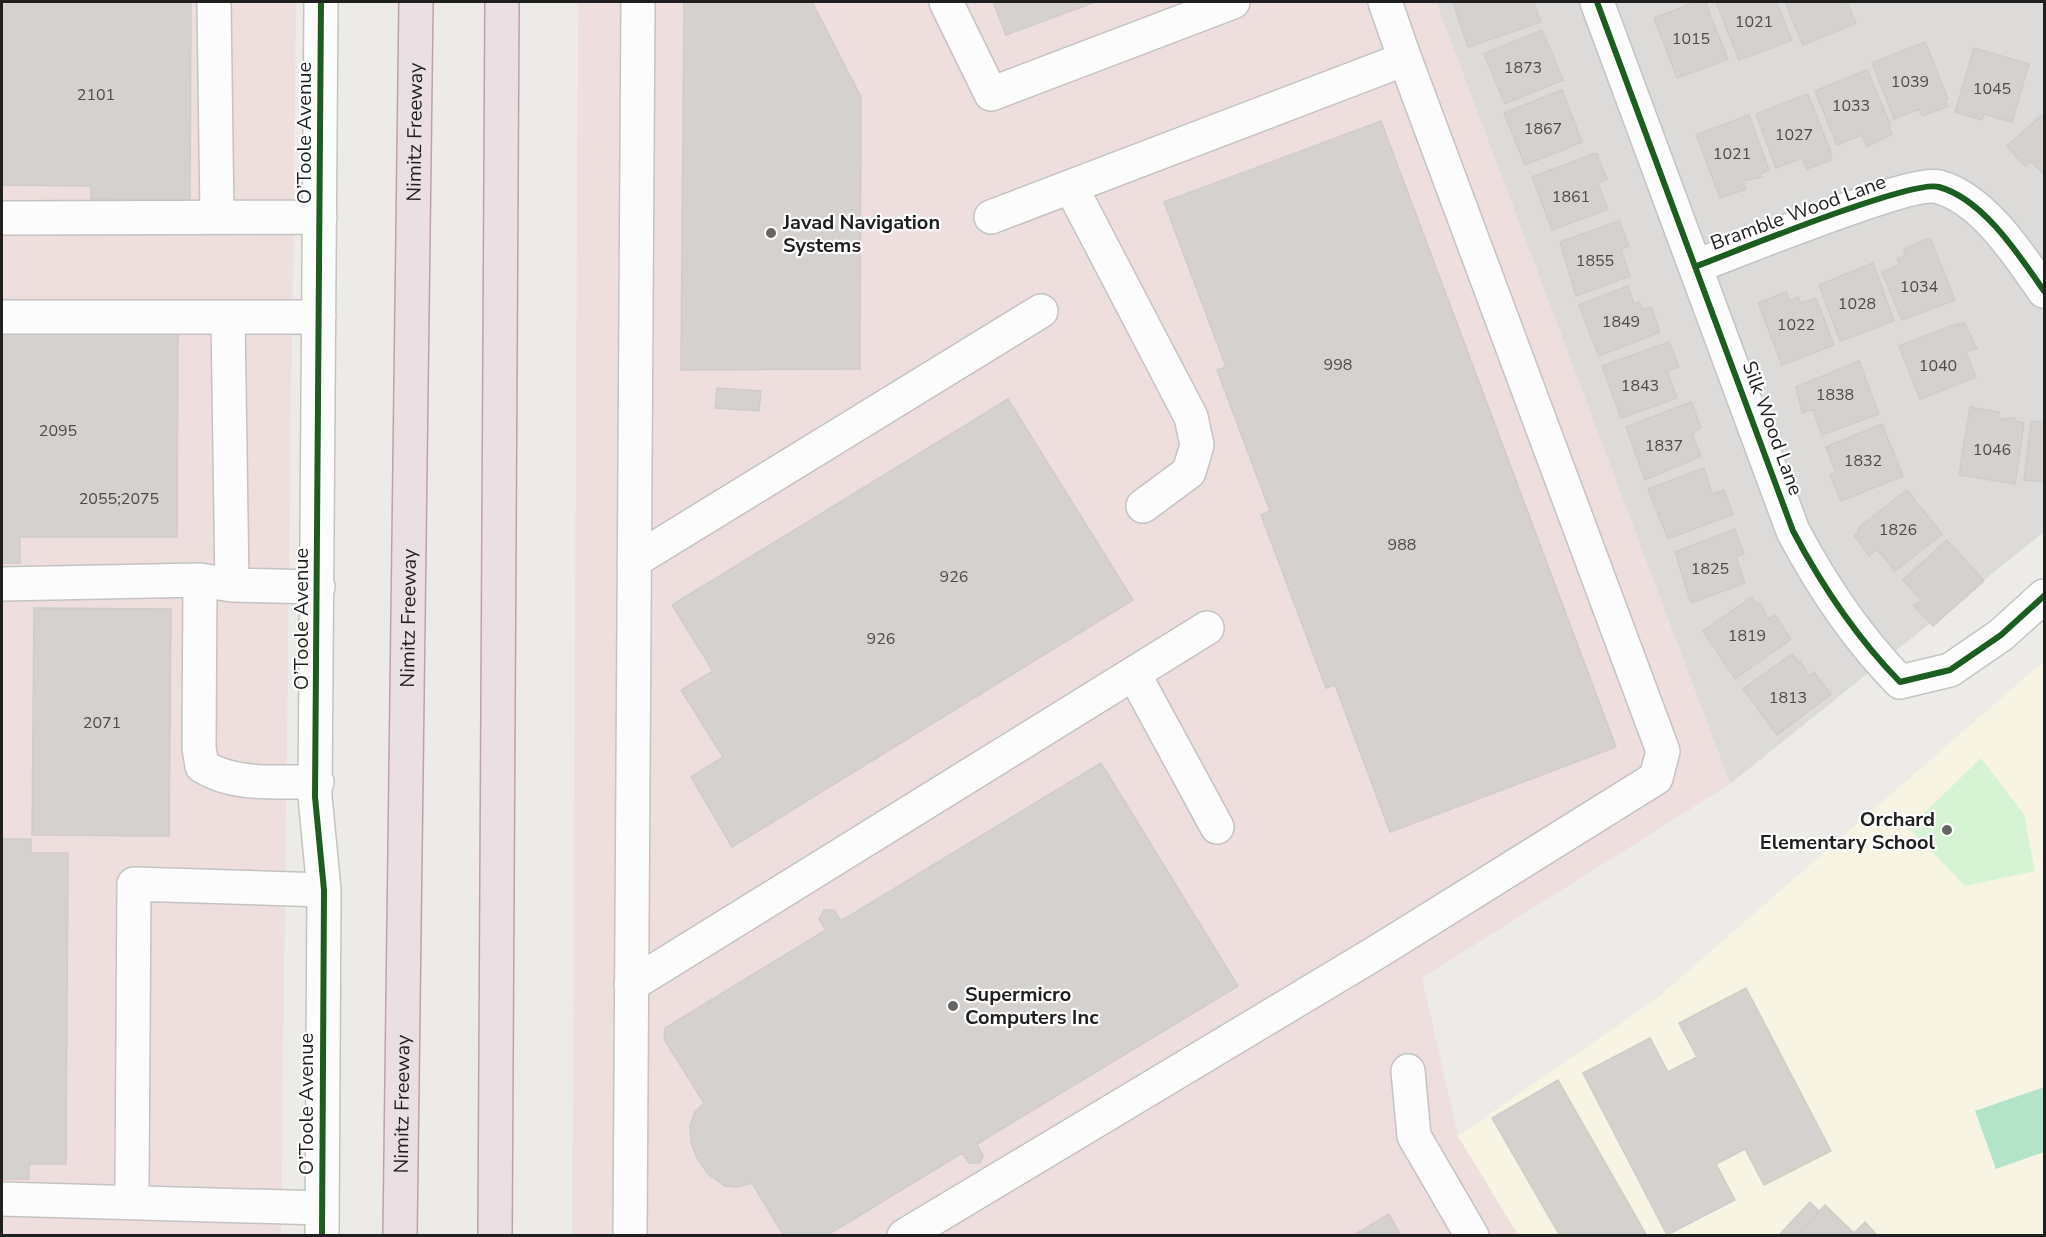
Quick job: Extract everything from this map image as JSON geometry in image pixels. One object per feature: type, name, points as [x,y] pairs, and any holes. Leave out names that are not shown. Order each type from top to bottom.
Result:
[{"type":"highway","name":"Nimitz Freeway","points":[[400,1236],[416,2]]},
{"type":"highway","points":[[495,1236],[502,2]]},
{"type":"street","points":[[214,2],[217,217]]},
{"type":"street","name":"O’Toole Avenue","points":[[321,2],[317,782],[315,797],[324,890],[322,1222]]},
{"type":"street","points":[[630,1236],[638,2]]},
{"type":"street","points":[[946,2],[991,94],[1233,2]]},
{"type":"street","points":[[904,1236],[1377,951],[1656,778],[1663,751],[1385,2]]},
{"type":"street","name":"Silk Wood Lane","points":[[1597,2],[1697,266],[1793,531],[1809,562],[1871,652],[1899,682],[1950,670],[2001,635],[2044,596]]},
{"type":"street","points":[[991,217],[1405,59]]},
{"type":"street","name":"Bramble Wood Lane","points":[[1697,266],[1897,192],[1937,186],[1969,201],[2020,255],[2044,291]]},
{"type":"street","points":[[1071,187],[1191,417],[1197,445],[1190,472],[1143,506]]},
{"type":"street","points":[[2,218],[320,217]]},
{"type":"street","points":[[634,561],[1041,311]]},
{"type":"street","points":[[228,316],[232,585]]},
{"type":"street","points":[[2,317],[319,317]]},
{"type":"street","points":[[200,580],[199,748],[202,766],[216,775],[247,781],[317,782]]},
{"type":"street","points":[[2,584],[200,580],[232,585],[318,587]]},
{"type":"street","points":[[631,985],[1207,628]]},
{"type":"street","points":[[1134,674],[1217,827]]},
{"type":"street","points":[[129,1201],[132,1185],[134,884],[324,890]]},
{"type":"street","points":[[1408,1071],[1414,1136],[1472,1236]]},
{"type":"street","points":[[2,1199],[129,1201],[322,1222]]},
{"type":"shaded area","points":[[2,2],[296,2],[281,1235],[2,1236]]},
{"type":"shaded area","points":[[578,2],[1436,2],[1730,784],[1422,978],[1458,1135],[1518,1235],[572,1236]]},
{"type":"shaded area","points":[[1436,2],[2044,2],[2044,532],[1730,784]]},
{"type":"shaded area","name":"Orchard Elementary School","points":[[2044,661],[2044,1235],[1518,1235],[1458,1136],[1656,999]]},
{"type":"green space","points":[[1981,758],[2024,814],[2035,871],[1965,886],[1909,828]]},
{"type":"green space","points":[[2044,1087],[2044,1152],[1996,1169],[1975,1111]]},
{"type":"building","points":[[2,2],[191,2],[190,204],[91,204],[91,186],[2,185]]},
{"type":"building","name":"Javad Navigation Systems","points":[[684,2],[812,2],[861,97],[860,369],[681,370]]},
{"type":"building","points":[[993,2],[1095,2],[1006,35]]},
{"type":"building","points":[[1453,2],[1533,2],[1541,22],[1468,47]]},
{"type":"building","points":[[1696,2],[1705,2],[1728,59],[1677,78],[1654,18]]},
{"type":"building","points":[[1716,2],[1776,2],[1792,40],[1739,60]]},
{"type":"building","points":[[1785,2],[1847,2],[1856,23],[1803,45]]},
{"type":"building","points":[[1542,30],[1563,80],[1505,104],[1484,54]]},
{"type":"building","points":[[1925,42],[1948,99],[1945,100],[1948,106],[1922,116],[1919,109],[1894,119],[1872,63]]},
{"type":"building","points":[[1974,48],[2029,64],[2012,122],[1984,114],[1982,120],[1955,112]]},
{"type":"building","points":[[1867,70],[1891,126],[1888,126],[1892,134],[1867,147],[1862,135],[1837,145],[1815,91]]},
{"type":"building","points":[[1562,90],[1582,142],[1525,165],[1504,113]]},
{"type":"building","points":[[1808,94],[1832,155],[1829,156],[1831,160],[1807,169],[1802,158],[1776,168],[1756,114]]},
{"type":"building","points":[[2044,113],[2044,175],[2031,161],[2025,166],[2007,146]]},
{"type":"building","points":[[1749,115],[1769,170],[1760,174],[1762,177],[1743,181],[1746,189],[1720,198],[1696,135]]},
{"type":"building","points":[[1381,121],[1616,747],[1390,832],[1335,685],[1326,688],[1261,515],[1270,511],[1217,370],[1226,367],[1164,202]]},
{"type":"building","points":[[1597,154],[1607,179],[1598,183],[1608,209],[1552,230],[1532,177]]},
{"type":"building","points":[[1619,221],[1629,246],[1621,249],[1630,276],[1576,296],[1560,242]]},
{"type":"building","points":[[1930,238],[1955,300],[1902,320],[1882,272],[1900,265],[1897,259],[1906,255],[1904,249]]},
{"type":"building","points":[[1873,263],[1894,321],[1840,341],[1819,285]]},
{"type":"building","points":[[1628,286],[1634,304],[1639,302],[1643,310],[1651,307],[1660,332],[1599,356],[1579,305]]},
{"type":"building","points":[[1786,292],[1789,301],[1798,297],[1801,303],[1816,298],[1834,345],[1782,365],[1758,303]]},
{"type":"building","points":[[1958,323],[1958,325],[1964,323],[1977,348],[1966,352],[1976,377],[1920,399],[1899,346]]},
{"type":"building","points":[[2,334],[178,334],[177,537],[20,537],[20,563],[2,563]]},
{"type":"building","points":[[1669,342],[1679,367],[1667,371],[1677,398],[1621,418],[1602,366]]},
{"type":"building","points":[[1859,361],[1879,414],[1822,435],[1813,409],[1802,413],[1796,387]]},
{"type":"building","points":[[717,388],[761,391],[759,411],[715,408]]},
{"type":"building","points":[[1008,399],[1133,600],[732,847],[691,777],[723,757],[681,690],[713,671],[672,605]]},
{"type":"building","points":[[1691,402],[1701,427],[1692,434],[1701,456],[1645,480],[1626,427]]},
{"type":"building","points":[[1970,407],[1999,412],[1998,419],[2015,418],[2015,421],[2024,423],[2015,484],[1959,475]]},
{"type":"building","points":[[2031,421],[2044,422],[2044,482],[2024,480]]},
{"type":"building","points":[[1882,424],[1903,476],[1841,501],[1830,475],[1836,473],[1826,447]]},
{"type":"building","points":[[1704,468],[1712,494],[1724,490],[1733,514],[1668,539],[1648,489]]},
{"type":"building","points":[[1907,490],[1942,534],[1895,571],[1877,549],[1869,556],[1854,535],[1859,531],[1858,528]]},
{"type":"building","points":[[1735,529],[1744,554],[1736,557],[1745,583],[1691,603],[1675,552]]},
{"type":"building","points":[[1947,540],[1984,581],[1933,626],[1914,606],[1921,600],[1903,580]]},
{"type":"building","points":[[1752,597],[1758,605],[1760,603],[1768,619],[1775,615],[1791,639],[1735,679],[1703,631]]},
{"type":"building","points":[[34,608],[171,609],[169,836],[32,835]]},
{"type":"building","points":[[1792,654],[1799,663],[1801,661],[1809,676],[1814,672],[1831,694],[1777,735],[1743,689]]},
{"type":"building","name":"Supermicro Computers Inc","points":[[1101,763],[1238,986],[977,1144],[983,1156],[980,1163],[969,1163],[962,1153],[826,1236],[784,1236],[752,1183],[737,1187],[725,1186],[708,1174],[698,1160],[691,1143],[690,1125],[695,1112],[704,1103],[664,1039],[665,1028],[826,930],[819,919],[824,910],[834,910],[841,921]]},
{"type":"building","points":[[2,839],[31,839],[31,853],[68,853],[66,1164],[29,1164],[29,1179],[2,1179]]},
{"type":"building","points":[[1746,988],[1831,1151],[1764,1185],[1745,1149],[1716,1164],[1735,1200],[1667,1235],[1583,1073],[1650,1038],[1668,1072],[1697,1057],[1679,1023]]},
{"type":"building","points":[[1558,1080],[1647,1236],[1560,1236],[1492,1118]]},
{"type":"building","points":[[1810,1202],[1819,1211],[1796,1236],[1778,1236]]},
{"type":"building","points":[[1825,1205],[1854,1233],[1865,1222],[1878,1236],[1796,1236]]},
{"type":"building","points":[[1389,1214],[1401,1236],[1352,1236]]},
{"type":"cycle path","points":[[321,2],[315,797],[324,890],[322,1236]]},
{"type":"cycle path","points":[[1597,2],[1793,531],[1828,591],[1869,648],[1900,682],[1950,670],[2001,635],[2044,596]]},
{"type":"cycle path","points":[[1697,266],[1860,205],[1895,194],[1939,187],[1955,193],[1985,216],[2011,245],[2044,291]]},
{"type":"place","name":"Javad Navigation Systems","points":[[771,233]]},
{"type":"place","name":"Orchard Elementary School","points":[[1947,830]]},
{"type":"place","name":"Supermicro Computers Inc","points":[[953,1006]]}]
